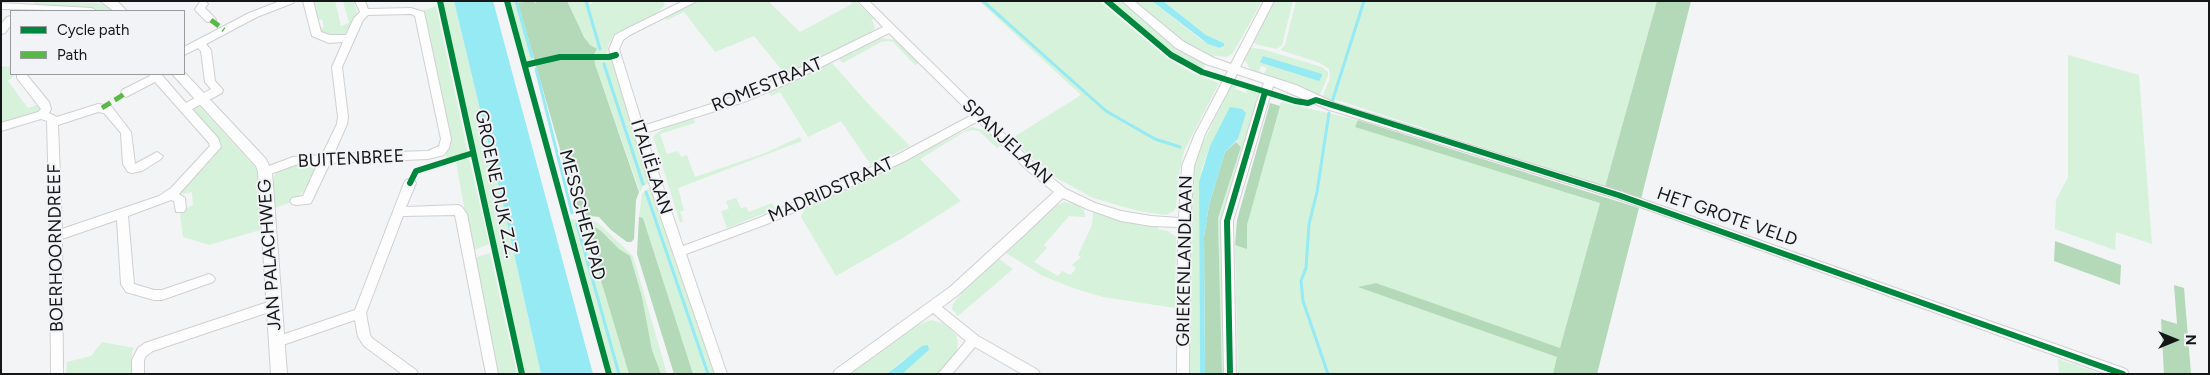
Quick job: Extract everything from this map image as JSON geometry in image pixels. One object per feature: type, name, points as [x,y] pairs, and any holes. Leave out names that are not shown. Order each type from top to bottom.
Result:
[{"type":"street","points":[[106,1],[113,4],[119,10]]},
{"type":"street","points":[[185,50],[253,15],[290,1]]},
{"type":"street","points":[[308,1],[316,34],[329,39],[350,38]]},
{"type":"street","points":[[302,203],[343,120],[337,67],[359,18],[366,12],[362,8],[360,1]]},
{"type":"street","name":"ITALIËLAAN","points":[[692,1],[675,5],[626,33],[615,44],[616,55],[639,131],[721,374]]},
{"type":"street","name":"SPANJELAAN","points":[[863,1],[1038,174],[1062,192],[1091,206],[1121,216],[1151,221],[1184,223]]},
{"type":"street","name":"HET GROTE VELD","points":[[1127,1],[1191,52],[1234,70],[1300,91],[1331,106],[1618,195],[2123,374]]},
{"type":"street","name":"GRIEKENLANDLAAN","points":[[1183,374],[1184,223],[1186,183],[1192,153],[1269,1]]},
{"type":"street","points":[[204,2],[200,9],[211,20]]},
{"type":"street","points":[[1,6],[78,10]]},
{"type":"street","name":"BUITENBREE","points":[[265,172],[297,160],[428,155],[440,152],[446,144],[420,14],[411,11],[366,12]]},
{"type":"street","points":[[1,30],[10,20]]},
{"type":"street","name":"ROMESTRAAT","points":[[639,131],[740,99],[767,88],[814,67],[890,28]]},
{"type":"street","points":[[185,108],[218,90],[210,82],[206,50],[199,43]]},
{"type":"street","name":"JAN PALACHWEG","points":[[179,75],[260,163],[265,172],[279,374]]},
{"type":"street","points":[[21,76],[45,105],[46,109],[42,115]]},
{"type":"street","points":[[56,236],[170,195],[205,160],[216,146],[214,141],[155,76],[126,94]]},
{"type":"street","points":[[1230,374],[1227,221],[1262,101],[1270,81]]},
{"type":"street","points":[[1,127],[42,115],[50,117],[52,123],[98,108],[107,110],[126,132],[129,164],[132,169],[138,168],[158,156]]},
{"type":"street","name":"MADRIDSTRAAT","points":[[679,252],[763,221],[836,190],[979,116]]},
{"type":"street","name":"BOERHOORNDREEF","points":[[52,123],[56,236],[57,374]]},
{"type":"street","points":[[410,183],[360,313],[364,337],[368,342],[412,374]]},
{"type":"street","points":[[839,374],[934,307],[989,261],[1062,192]]},
{"type":"street","points":[[170,195],[179,198],[180,209]]},
{"type":"street","points":[[398,212],[458,210],[461,214],[492,374]]},
{"type":"street","points":[[122,213],[127,284],[130,288],[162,295],[209,279]]},
{"type":"street","points":[[138,374],[138,360],[142,352],[149,347],[274,305]]},
{"type":"street","points":[[934,307],[974,340],[1034,374]]},
{"type":"street","points":[[277,342],[360,313]]},
{"type":"street","points":[[944,374],[974,340]]},
{"type":"green space","points":[[35,1],[97,3],[105,5],[111,10],[98,10],[87,7],[33,5]]},
{"type":"green space","points":[[311,1],[335,1],[341,26],[349,23],[343,1],[354,1],[357,15],[344,35],[323,36],[317,30],[324,27],[322,19],[315,21]]},
{"type":"green space","points":[[441,1],[454,1],[490,151],[488,154],[491,160],[493,160],[541,374],[525,374]]},
{"type":"green space","points":[[509,1],[532,1],[518,4],[534,61],[526,61]]},
{"type":"green space","points":[[532,1],[536,3],[536,1],[567,1],[584,37],[590,45],[597,49],[594,54],[595,64],[639,192],[636,200],[634,239],[631,242],[627,242],[611,230],[599,217],[581,215],[578,212],[518,3]]},
{"type":"green space","points":[[567,1],[589,1],[590,4],[595,1],[663,1],[665,5],[658,12],[615,34],[608,45],[607,55],[595,55],[575,20]]},
{"type":"green space","points":[[699,1],[768,1],[800,32],[852,4],[850,1],[855,1],[873,18],[875,28],[828,54],[785,74],[754,36],[715,52],[684,12],[667,20],[664,17]]},
{"type":"green space","points":[[979,1],[1099,1],[1167,58],[1192,73],[1219,83],[1184,151],[1174,211],[1166,215],[1138,211],[1093,198],[1053,176],[1011,139],[1081,95]]},
{"type":"green space","points":[[1111,1],[1120,1],[1173,45],[1206,64],[1202,69],[1174,55]]},
{"type":"green space","points":[[1133,1],[1152,1],[1201,40],[1222,49],[1224,43],[1206,35],[1163,1],[1262,1],[1233,53],[1227,57],[1212,56],[1211,59],[1190,47]]},
{"type":"green space","points":[[1274,1],[1293,1],[1282,45],[1277,49],[1253,42]]},
{"type":"green space","points":[[1296,1],[1657,1],[1605,187],[1340,101],[1334,100],[1332,105],[1321,100],[1330,78],[1329,69],[1320,63],[1280,50],[1285,45]]},
{"type":"green space","points":[[1657,1],[1691,1],[1641,199],[1605,187]]},
{"type":"green space","points":[[436,6],[468,153],[446,160],[446,153],[451,146],[422,11]]},
{"type":"green space","points":[[881,38],[896,40],[919,63],[915,65],[893,42],[888,41],[881,42],[843,63],[839,59]]},
{"type":"green space","points":[[1250,48],[1262,49],[1322,67],[1328,72],[1328,76],[1318,99],[1278,79],[1263,75],[1267,68],[1261,66],[1259,71],[1262,72],[1261,74],[1251,71],[1245,60]]},
{"type":"green space","points":[[2068,55],[2139,75],[2152,244],[2116,232],[2115,250],[2055,229],[2056,200],[2068,177]]},
{"type":"green space","points":[[595,59],[612,60],[651,182],[643,186],[640,192],[595,64]]},
{"type":"green space","points":[[832,63],[871,107],[910,146],[871,165],[841,121],[808,137],[780,92],[771,96],[768,91]]},
{"type":"green space","points":[[1,66],[10,67],[10,75],[15,75],[8,81],[28,108],[37,105],[41,109],[37,113],[1,125]]},
{"type":"green space","points":[[1232,84],[1236,85],[1235,89],[1246,93],[1248,89],[1260,93],[1222,216],[1226,374],[1222,374],[1218,218],[1241,147],[1236,142],[1238,139],[1210,146],[1202,169],[1199,190],[1200,374],[1189,374],[1190,222],[1193,166]]},
{"type":"green space","points":[[1281,102],[1358,120],[1356,127],[1600,203],[1560,349],[1376,283],[1359,287],[1558,357],[1553,374],[1238,374],[1235,245],[1247,248],[1247,225],[1260,171]]},
{"type":"green space","points":[[1270,103],[1280,106],[1247,225],[1247,249],[1235,245],[1237,220]]},
{"type":"green space","points":[[199,106],[256,168],[258,175],[260,230],[209,245],[183,237],[180,215],[183,210],[193,205],[192,192],[182,194],[179,192],[213,158],[219,147],[192,110]]},
{"type":"green space","points":[[694,119],[695,123],[660,134],[667,154],[678,151],[681,157],[687,155],[695,177],[765,153],[800,137],[802,141],[678,188],[684,210],[680,212],[683,221],[680,223],[653,136],[666,127]]},
{"type":"green space","points":[[1358,120],[1639,208],[1597,374],[1553,374],[1557,357],[1358,287],[1376,283],[1560,348],[1600,203],[1355,127]]},
{"type":"green space","points":[[972,127],[986,131],[1001,145],[997,148],[979,131],[972,130],[964,132],[920,159],[961,201],[901,239],[836,276],[801,217],[805,208],[871,178]]},
{"type":"green space","points":[[1236,142],[1241,147],[1218,218],[1222,374],[1205,374],[1204,237],[1209,205],[1225,152]]},
{"type":"green space","points":[[469,158],[489,244],[472,251],[456,162]]},
{"type":"green space","points":[[310,162],[314,164],[316,169],[305,190],[294,201],[275,208],[272,181],[276,173],[294,164]]},
{"type":"green space","points":[[652,185],[715,374],[693,374],[643,218],[639,217],[642,194]]},
{"type":"green space","points":[[736,198],[741,208],[746,207],[749,212],[772,203],[775,209],[727,228],[721,211],[729,209],[726,201]]},
{"type":"green space","points":[[1065,202],[1078,205],[1084,210],[1085,217],[1069,216],[1044,245],[1047,248],[1034,262],[1058,276],[1062,271],[1071,275],[1076,268],[1072,265],[1081,257],[1078,255],[1092,225],[1093,212],[1124,221],[1158,226],[1158,229],[1168,231],[1176,237],[1175,308],[1103,297],[1076,289],[1043,276],[1006,253],[1055,206]]},
{"type":"green space","points":[[639,217],[643,218],[693,374],[674,374],[637,254]]},
{"type":"green space","points":[[569,219],[587,219],[598,223],[633,256],[667,374],[661,374],[652,350],[642,297],[619,249],[601,231],[587,223],[596,264],[629,374],[611,374]]},
{"type":"green space","points":[[587,222],[601,231],[619,249],[630,256],[642,297],[652,350],[661,374],[629,374],[596,264]]},
{"type":"green space","points":[[2055,241],[2121,265],[2120,285],[2054,261]]},
{"type":"green space","points":[[490,253],[517,374],[496,374],[474,258]]},
{"type":"green space","points":[[999,259],[1013,269],[958,316],[952,309],[953,304],[961,294],[959,293]]},
{"type":"green space","points":[[2174,285],[2184,288],[2191,374],[2164,374],[2161,319],[2177,324]]},
{"type":"green space","points":[[931,320],[943,323],[956,335],[958,342],[956,353],[938,374],[902,374],[929,350],[903,360],[887,374],[847,374],[918,325]]},
{"type":"green space","points":[[102,342],[134,348],[132,352],[131,374],[66,374],[67,362],[91,356]]},
{"type":"green space","points":[[2058,359],[2101,374],[2059,374]]},
{"type":"water","points":[[454,1],[493,1],[593,374],[541,374],[493,160],[490,166],[488,154],[490,151]]},
{"type":"water","points":[[1152,1],[1163,1],[1206,35],[1224,43],[1224,46],[1220,48],[1208,44]]},
{"type":"water","points":[[1263,56],[1322,74],[1322,76],[1319,81],[1262,63],[1260,62]]},
{"type":"water","points":[[1230,107],[1242,109],[1246,113],[1238,139],[1225,152],[1209,205],[1204,237],[1205,374],[1200,374],[1199,182],[1210,146]]},
{"type":"water","points":[[928,345],[929,350],[902,374],[887,374],[922,346]]},
{"type":"waterway","points":[[516,1],[532,57]]},
{"type":"waterway","points":[[586,1],[600,49]]},
{"type":"waterway","points":[[983,1],[1106,111],[1155,139],[1180,147]]},
{"type":"waterway","points":[[1332,102],[1364,1]]},
{"type":"waterway","points":[[604,64],[643,184]]},
{"type":"waterway","points":[[536,69],[572,213]]},
{"type":"waterway","points":[[1328,374],[1303,301],[1301,281],[1306,268],[1309,224],[1317,192],[1329,113]]},
{"type":"waterway","points":[[646,192],[708,374]]},
{"type":"waterway","points":[[577,224],[619,374]]},
{"type":"marked path","points":[[211,20],[224,30]]},
{"type":"marked path","points":[[102,108],[126,93]]},
{"type":"cycle path","name":"GROENE DIJK Z.Z.","points":[[440,1],[522,374]]},
{"type":"cycle path","name":"MESSCHENPAD","points":[[507,1],[609,374]]},
{"type":"cycle path","points":[[1107,1],[1171,55],[1202,72],[1295,101],[1308,103],[1316,100],[1618,195],[2123,374]]},
{"type":"cycle path","points":[[525,65],[560,57],[609,57],[616,55]]},
{"type":"cycle path","points":[[1230,374],[1227,221],[1265,92]]},
{"type":"cycle path","name":"GROENE DIJK Z.Z.","points":[[410,183],[416,171],[473,153]]}]
